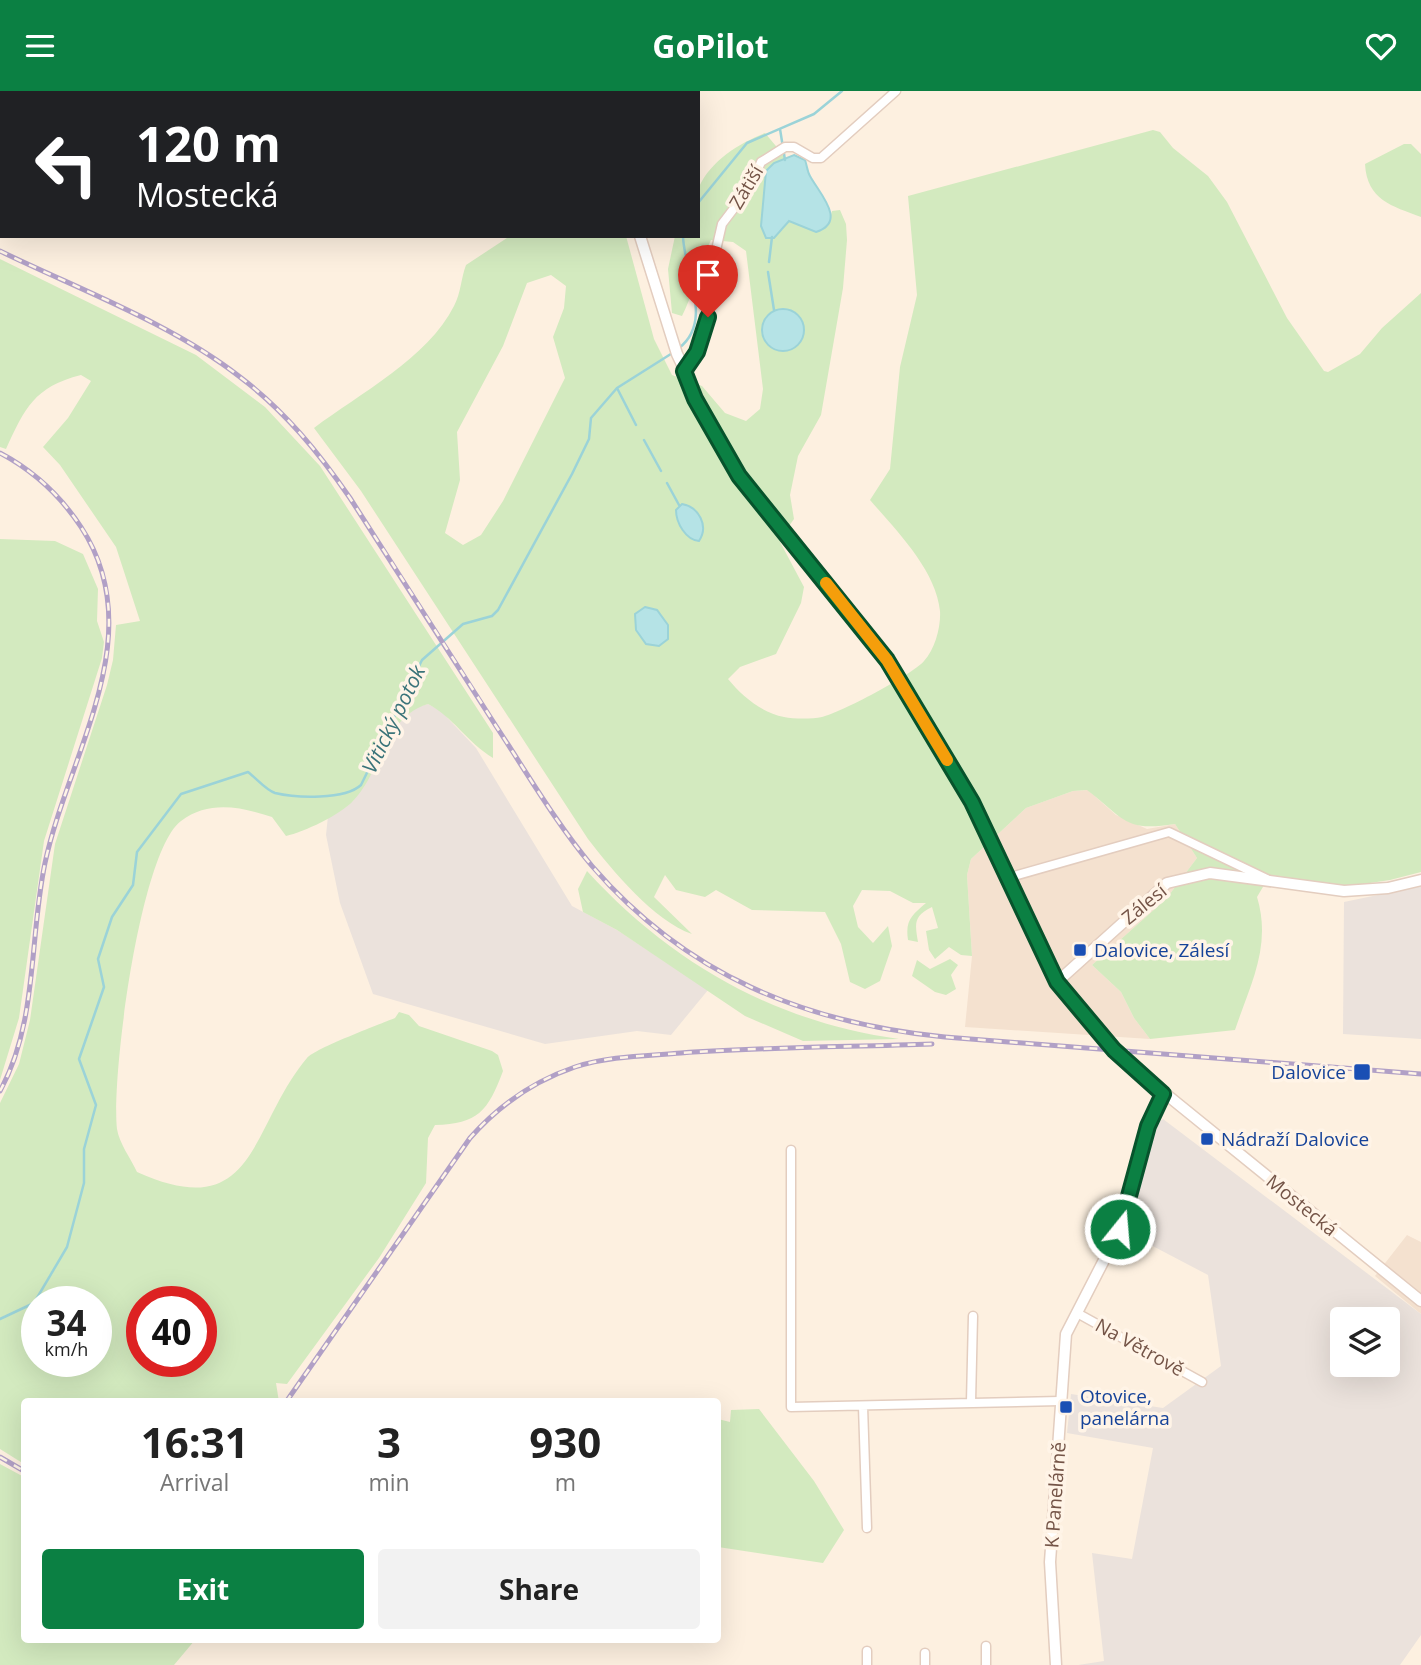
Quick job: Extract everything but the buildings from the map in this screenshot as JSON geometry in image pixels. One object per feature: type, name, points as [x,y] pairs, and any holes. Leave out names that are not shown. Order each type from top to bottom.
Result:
[{"type":"street","name":"Zátiší","points":[[684,371],[705,334],[714,256],[722,224],[751,186],[761,162],[785,146],[821,158],[896,91]]},
{"type":"street","name":"Mostecká","points":[[641,238],[695,399],[739,476],[887,660],[972,802],[1057,982],[1114,1050],[1163,1094],[1421,1301]]},
{"type":"street","points":[[1007,878],[1169,832],[1272,881],[1344,891],[1388,888],[1421,880]]},
{"type":"street","name":"Zálesí","points":[[1057,982],[1090,949],[1167,883],[1210,873],[1272,881]]},
{"type":"street","name":"K Panelárně","points":[[1056,1665],[1050,1562],[1066,1334],[1120,1229],[1148,1126],[1163,1094]]},
{"type":"street","points":[[791,1150],[791,1407],[1060,1401]]},
{"type":"street","name":"Na Větrově","points":[[1077,1313],[1202,1382]]},
{"type":"street","points":[[971,1402],[973,1316]]},
{"type":"street","points":[[863,1406],[867,1528]]},
{"type":"street","points":[[986,1646],[986,1665]]},
{"type":"street","points":[[867,1651],[867,1665]]},
{"type":"street","points":[[925,1653],[925,1665]]},
{"type":"shaded area","points":[[428,704],[441,711],[476,748],[572,906],[617,930],[708,990],[671,1035],[637,1031],[545,1044],[373,994],[340,903],[326,835],[328,816],[353,801],[400,721],[417,707]]},
{"type":"shaded area","points":[[1088,790],[1116,815],[1147,829],[1175,824],[1197,858],[1166,899],[1092,965],[1121,992],[1134,1018],[1150,1039],[965,1027],[972,956],[967,875],[971,859],[1026,808],[1073,791]]},
{"type":"shaded area","points":[[1421,886],[1421,1039],[1343,1034],[1344,902]]},
{"type":"shaded area","points":[[1163,1119],[1421,1314],[1421,1635],[1400,1665],[1078,1665],[1104,1661],[1092,1553],[1132,1559],[1153,1448],[1067,1433],[1071,1394],[1163,1408],[1221,1366],[1208,1275],[1126,1232],[1155,1125]]},
{"type":"shaded area","points":[[1407,1235],[1421,1242],[1421,1314],[1375,1276]]},
{"type":"green space","points":[[1153,130],[1160,132],[1173,148],[1208,176],[1227,202],[1287,318],[1324,371],[1328,372],[1360,354],[1382,328],[1421,293],[1421,872],[1344,887],[1270,875],[1257,897],[1261,915],[1261,949],[1253,981],[1235,1030],[1150,1039],[1134,1018],[1121,992],[1092,965],[1166,899],[1197,858],[1175,824],[1145,826],[1126,821],[1087,790],[1073,791],[1026,808],[971,859],[967,875],[972,956],[961,955],[949,947],[935,959],[929,950],[926,931],[938,928],[932,907],[918,917],[918,942],[908,940],[911,919],[926,903],[913,903],[890,891],[862,890],[853,906],[858,927],[873,943],[888,926],[892,946],[880,981],[865,989],[850,982],[841,944],[825,912],[752,910],[716,890],[705,897],[676,890],[665,875],[654,897],[692,934],[663,918],[621,879],[588,839],[361,491],[314,428],[391,374],[427,342],[454,306],[466,265],[507,238],[627,238],[654,339],[672,375],[702,386],[725,413],[746,421],[760,409],[763,389],[746,251],[733,242],[711,240],[682,316],[672,313],[668,269],[675,238],[700,238],[700,185],[704,177],[727,154],[765,133],[786,158],[766,170],[761,226],[782,230],[789,221],[816,231],[828,226],[832,211],[840,210],[846,224],[847,240],[843,288],[821,415],[798,456],[790,495],[794,519],[779,540],[804,587],[801,603],[776,654],[740,667],[728,679],[753,703],[768,712],[788,718],[818,718],[844,709],[906,675],[924,661],[936,637],[940,611],[931,581],[903,537],[870,500],[890,469],[900,367],[917,295],[908,196]],"holes":[[[551,275],[566,286],[564,308],[553,337],[565,378],[503,501],[481,535],[463,545],[445,533],[460,480],[457,432],[503,346],[527,283]]]},
{"type":"green space","points":[[1404,144],[1411,144],[1421,154],[1421,217],[1383,200],[1376,194],[1367,176],[1365,164]]},
{"type":"green space","points":[[0,259],[196,355],[265,407],[320,466],[493,733],[493,758],[445,715],[428,704],[402,720],[363,789],[353,801],[340,812],[312,827],[286,836],[272,817],[225,807],[203,810],[181,821],[166,841],[153,874],[131,967],[124,1017],[116,1102],[117,1129],[137,1172],[176,1185],[206,1187],[228,1178],[245,1161],[288,1085],[307,1058],[334,1043],[395,1018],[399,1012],[409,1015],[419,1026],[492,1051],[498,1055],[503,1071],[492,1096],[480,1113],[462,1122],[435,1125],[428,1138],[426,1183],[379,1258],[287,1384],[276,1383],[278,1398],[21,1398],[21,1462],[0,1449],[0,1103],[19,1064],[30,1020],[55,844],[107,685],[113,660],[116,625],[140,621],[116,547],[60,465],[43,447],[68,418],[91,381],[81,375],[52,386],[33,401],[6,449],[0,447]]},
{"type":"green space","points":[[0,539],[55,541],[83,554],[98,589],[97,621],[104,642],[102,658],[44,841],[19,1018],[0,1080]]},
{"type":"green space","points":[[587,871],[619,904],[654,934],[728,983],[768,1003],[810,1019],[853,1031],[899,1039],[803,1041],[745,1016],[617,930],[583,912],[578,889]]},
{"type":"green space","points":[[950,959],[958,965],[951,975],[956,989],[946,995],[935,992],[912,976],[917,960],[930,969]]},
{"type":"green space","points":[[759,1409],[814,1481],[844,1530],[823,1563],[721,1547],[721,1420],[730,1422],[731,1410]]},
{"type":"green space","points":[[0,1464],[21,1475],[21,1643],[192,1643],[174,1665],[0,1665]]},
{"type":"water","points":[[794,155],[805,160],[809,174],[831,214],[830,221],[816,232],[789,221],[774,238],[766,238],[761,226],[766,171],[774,163]]},
{"type":"water","points":[[783,309],[798,315],[804,330],[798,345],[783,351],[768,345],[762,330],[768,315]]},
{"type":"water","points":[[682,504],[693,509],[701,518],[703,529],[699,541],[690,538],[680,525],[676,510]]},
{"type":"water","points":[[645,607],[657,610],[668,625],[668,639],[659,646],[646,644],[636,630],[635,614]]},
{"type":"waterway","name":"Vitický potok","points":[[700,201],[747,143],[814,114],[842,91]]},
{"type":"waterway","points":[[780,129],[785,160]]},
{"type":"waterway","points":[[769,262],[772,237]]},
{"type":"waterway","name":"Vitický potok","points":[[679,348],[689,337],[695,324],[696,310],[683,238]]},
{"type":"waterway","points":[[768,272],[774,310]]},
{"type":"waterway","name":"Vitický potok","points":[[0,1319],[34,1303],[67,1247],[84,1183],[84,1149],[96,1105],[79,1059],[104,987],[98,959],[112,917],[133,885],[137,852],[181,794],[248,772],[268,789],[284,795],[332,795],[354,790],[361,785],[422,660],[463,624],[492,616],[498,610],[589,439],[591,418],[617,388],[674,352]]},
{"type":"waterway","points":[[617,388],[636,425]]},
{"type":"waterway","points":[[644,440],[661,471]]},
{"type":"waterway","points":[[667,483],[679,505]]},
{"type":"railway","points":[[0,251],[123,308],[184,340],[240,377],[286,418],[350,498],[542,797],[579,850],[628,904],[667,937],[708,964],[751,987],[796,1005],[844,1020],[893,1030],[945,1037],[1421,1074]]},
{"type":"railway","points":[[0,453],[45,485],[81,527],[101,568],[109,610],[107,652],[98,695],[45,863],[31,980],[21,1037],[0,1091]]},
{"type":"railway","points":[[289,1398],[470,1138],[505,1105],[545,1079],[575,1067],[628,1057],[744,1049],[932,1044]]},
{"type":"railway","points":[[0,1457],[21,1469]]},
{"type":"slow traffic","points":[[826,583],[887,660],[947,760]]},
{"type":"place","name":"Dalovice, Zálesí","points":[[1080,950]]},
{"type":"place","name":"Dalovice","points":[[1362,1072]]},
{"type":"place","name":"Nádraží Dalovice","points":[[1207,1139]]},
{"type":"place","name":"Otovice, panelárna","points":[[1066,1407]]},
{"type":"route","points":[[708,317],[705,334],[697,352],[684,371],[695,399],[718,441],[739,476],[887,660],[972,802],[1046,964],[1057,982],[1114,1050],[1163,1094],[1148,1126],[1120,1229]]}]
